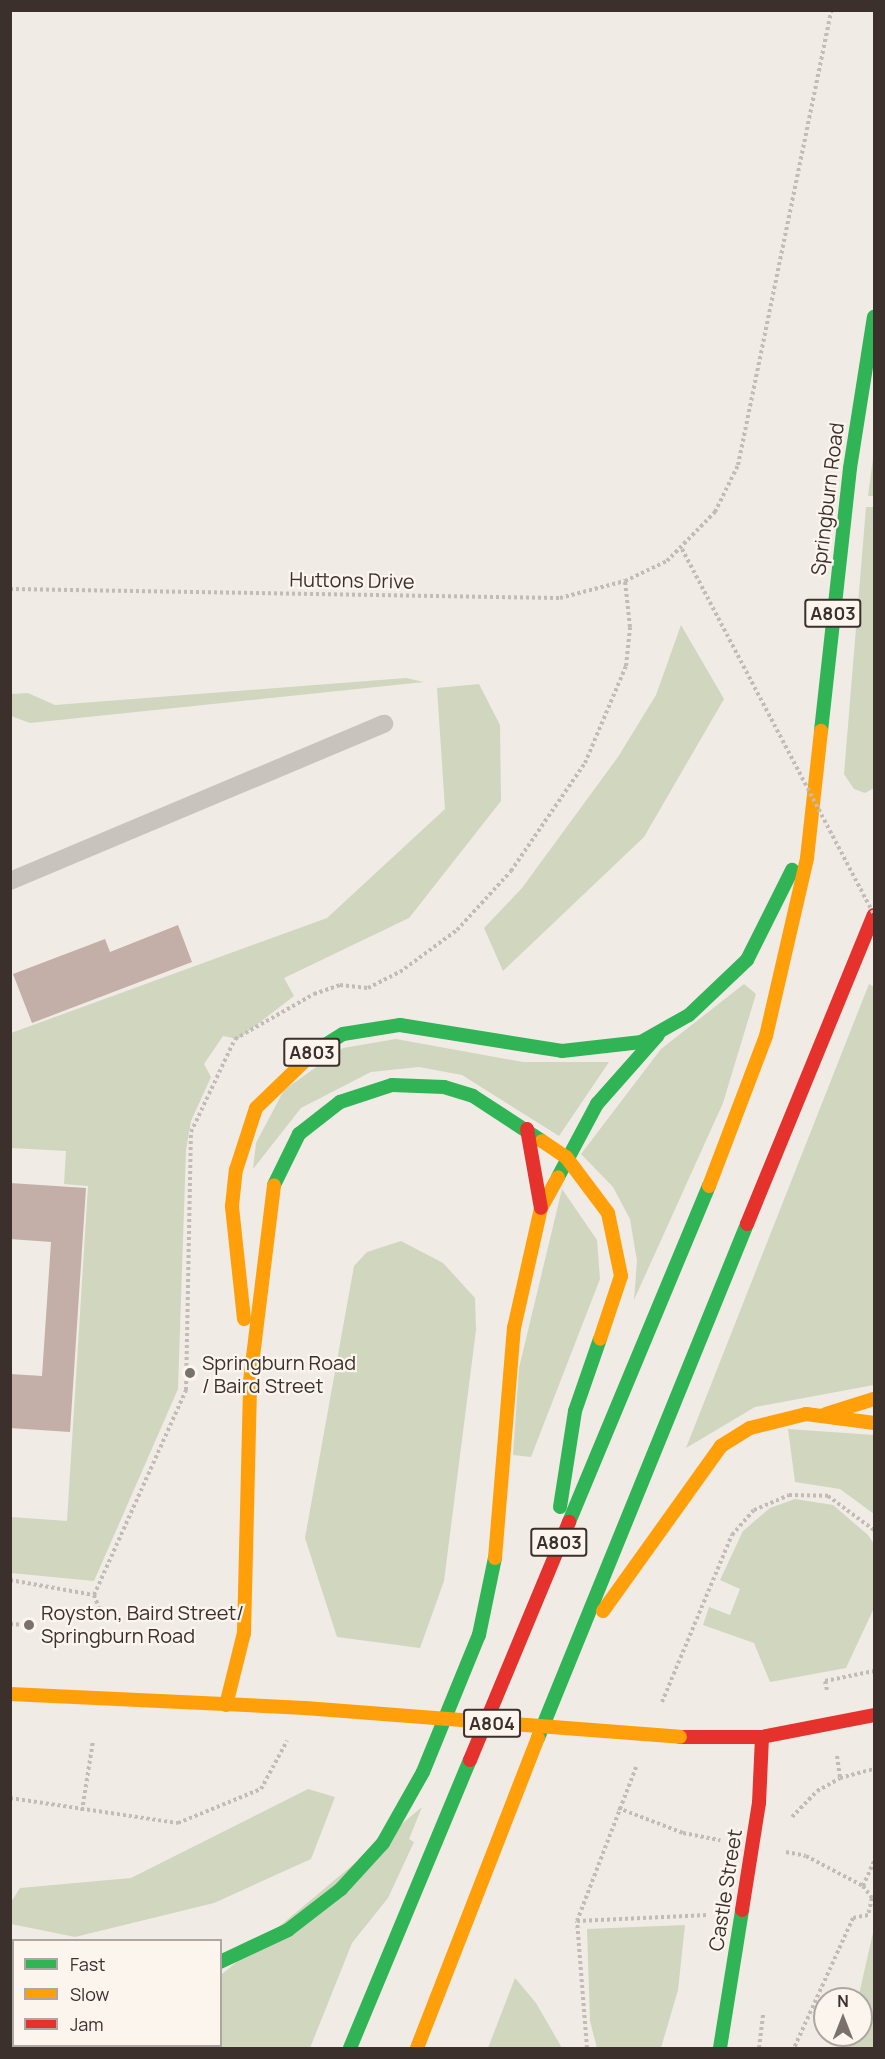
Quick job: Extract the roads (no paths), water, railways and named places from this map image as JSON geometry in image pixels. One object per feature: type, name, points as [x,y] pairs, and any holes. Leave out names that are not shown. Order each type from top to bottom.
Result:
[{"type":"main road","name":"Springburn Road","points":[[819,759],[850,468],[874,317]]},
{"type":"main road","name":"A803","points":[[226,1705],[244,1633],[250,1381],[232,1206],[236,1170],[256,1108],[299,1061],[343,1034],[369,1027],[431,1026],[562,1051],[623,1047],[658,1035],[713,997],[747,960],[798,855],[810,817],[819,759]]},
{"type":"main road","name":"A803","points":[[350,2049],[753,1076],[798,906],[819,759]]},
{"type":"main road","name":"A803","points":[[417,2049],[567,1663],[874,915]]},
{"type":"main road","points":[[222,1961],[264,1944],[324,1905],[383,1843],[423,1772],[479,1635],[497,1555],[514,1328],[541,1208],[566,1157],[621,1071],[658,1035]]},
{"type":"main road","points":[[250,1381],[275,1176],[299,1134],[357,1095],[419,1083],[473,1096],[527,1129],[566,1157],[608,1213],[621,1276],[575,1411],[552,1558]]},
{"type":"main road","points":[[527,1129],[541,1208]]},
{"type":"main road","points":[[567,1663],[721,1446],[781,1418],[826,1414],[874,1399]]},
{"type":"main road","points":[[826,1414],[874,1423]]},
{"type":"main road","name":"A804","points":[[10,1694],[305,1708],[680,1737],[762,1737],[874,1715]]},
{"type":"main road","name":"Castle Street","points":[[720,2049],[759,1803],[762,1737]]},
{"type":"lane","points":[[10,881],[384,724]]},
{"type":"place","name":"Springburn Road / Baird Street","points":[[190,1373]]},
{"type":"place","name":"Royston, Baird Street/ Springburn Road","points":[[29,1625]]}]
